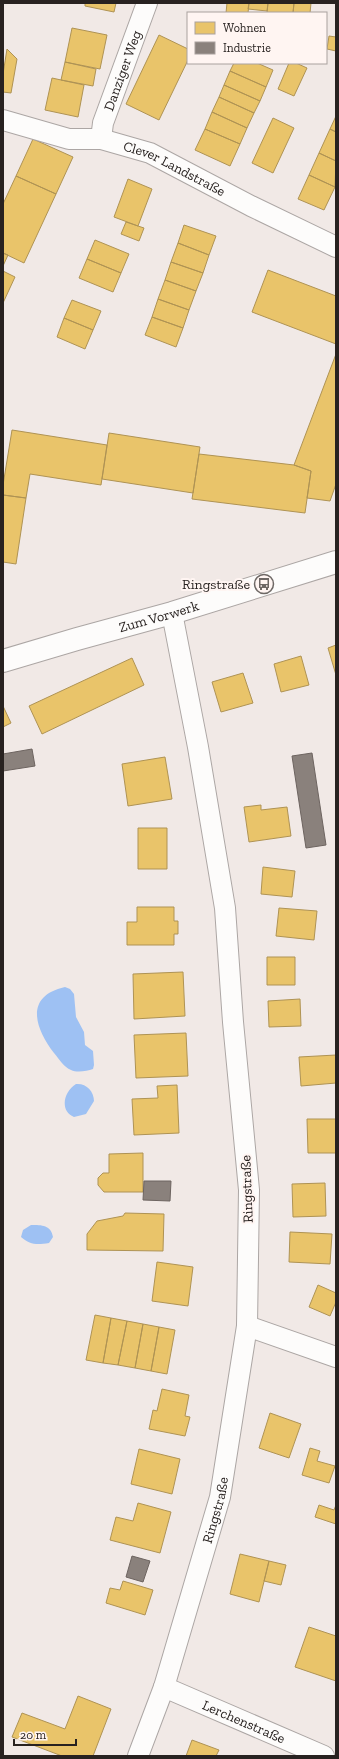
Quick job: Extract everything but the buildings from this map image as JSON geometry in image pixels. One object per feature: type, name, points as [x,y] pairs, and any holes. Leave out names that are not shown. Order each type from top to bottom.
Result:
[{"type":"street","name":"Danziger Weg","points":[[101,139],[103,123],[148,3]]},
{"type":"street","name":"Clever Landstraße","points":[[3,120],[69,139],[101,139],[150,153],[251,206],[336,247]]},
{"type":"street","name":"Zum Vorwerk","points":[[3,662],[77,639],[172,613],[336,562]]},
{"type":"street","name":"Ringstraße","points":[[138,1756],[164,1687],[220,1497],[247,1326],[249,1190],[233,1022],[225,908],[198,747],[172,613]]},
{"type":"street","points":[[247,1326],[336,1357]]},
{"type":"street","name":"Lerchenstraße","points":[[164,1687],[324,1756]]},
{"type":"water","points":[[65,987],[70,989],[74,994],[76,1017],[84,1032],[85,1045],[93,1051],[93,1069],[76,1071],[66,1067],[47,1043],[38,1023],[37,1014],[39,1005],[44,997],[52,991]]},
{"type":"water","points":[[76,1084],[89,1088],[93,1094],[94,1101],[86,1114],[74,1117],[66,1110],[65,1101],[69,1091]]},
{"type":"water","points":[[31,1225],[45,1226],[50,1230],[53,1237],[49,1243],[34,1244],[27,1242],[21,1237],[23,1230]]},
{"type":"place","name":"Ringstraße","points":[[264,584]]}]
